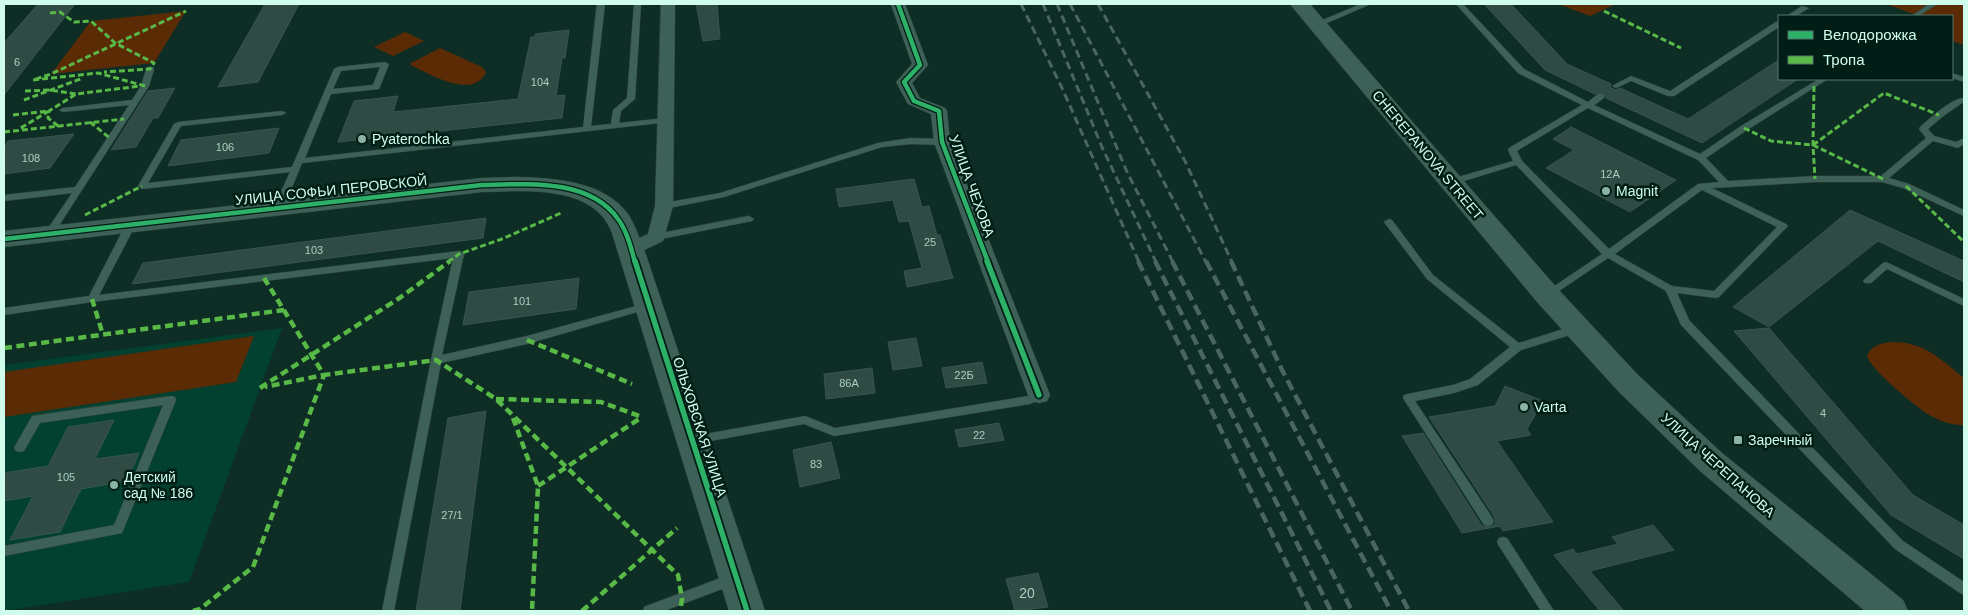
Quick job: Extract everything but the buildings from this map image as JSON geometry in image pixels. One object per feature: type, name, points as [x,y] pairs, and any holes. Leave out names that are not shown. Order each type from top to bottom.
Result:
[{"type":"street","points":[[644,243],[664,206],[668,4]]},
{"type":"street","name":"УЛИЦА ЧЕХОВА","points":[[898,4],[920,65],[904,82],[914,101],[939,111],[942,142],[1039,395]]},
{"type":"street","name":"CHEREPANOVA STREET","points":[[1300,4],[1547,295]]},
{"type":"street","name":"УЛИЦА СОФЬИ ПЕРОВСКОЙ","points":[[4,239],[482,184],[548,184],[593,197],[644,243]]},
{"type":"street","name":"ОЛЬХОВСКАЯ УЛИЦА","points":[[644,243],[648,306],[747,611]]},
{"type":"street","name":"УЛИЦА ЧЕРЕПАНОВА","points":[[1547,295],[1628,383],[1712,462],[1890,611]]},
{"type":"lane","points":[[587,129],[601,4]]},
{"type":"lane","points":[[615,126],[617,110],[631,99],[637,4]]},
{"type":"lane","points":[[1317,24],[1368,4]]},
{"type":"lane","points":[[1459,4],[1521,71],[1701,158],[1726,184]]},
{"type":"lane","points":[[1916,15],[1933,4]]},
{"type":"lane","points":[[1793,15],[1804,8]]},
{"type":"lane","points":[[1616,86],[1632,78],[1671,94],[1778,25]]},
{"type":"lane","points":[[279,207],[328,92],[338,69],[385,64],[376,87],[328,92]]},
{"type":"lane","points":[[50,233],[145,86],[150,69]]},
{"type":"lane","points":[[1701,158],[1744,128],[1822,80]]},
{"type":"lane","points":[[1601,96],[1512,150],[1518,162],[1608,254],[1670,289],[1716,295],[1783,226],[1701,186]]},
{"type":"lane","points":[[1964,101],[1961,100],[1939,115],[1923,129],[1931,138],[1958,145],[1964,140]]},
{"type":"lane","points":[[63,110],[135,102]]},
{"type":"lane","points":[[282,113],[178,124],[142,186],[666,120]]},
{"type":"lane","points":[[1883,179],[1931,138]]},
{"type":"lane","points":[[664,206],[721,195],[881,145],[910,141],[942,142]]},
{"type":"lane","points":[[1451,182],[1518,162]]},
{"type":"lane","points":[[1547,295],[1608,254],[1701,186],[1815,179],[1883,179],[1906,186],[1964,213]]},
{"type":"lane","points":[[4,198],[79,189]]},
{"type":"lane","points":[[644,243],[749,219]]},
{"type":"lane","points":[[1389,222],[1430,277],[1517,346]]},
{"type":"lane","points":[[92,299],[131,224]]},
{"type":"lane","points":[[4,312],[92,299],[459,254],[436,360],[388,611]]},
{"type":"lane","points":[[1868,282],[1886,265],[1964,304]]},
{"type":"lane","points":[[1670,289],[1685,322],[1899,546],[1964,589]]},
{"type":"lane","points":[[436,360],[527,340],[648,306]]},
{"type":"lane","points":[[1488,521],[1408,398],[1474,382],[1517,346],[1577,329]]},
{"type":"lane","points":[[693,440],[805,420],[834,432],[1030,400],[1039,395]]},
{"type":"lane","points":[[4,551],[118,529],[171,400],[36,419],[20,448]]},
{"type":"lane","points":[[1503,542],[1548,611]]},
{"type":"lane","points":[[649,611],[737,578]]},
{"type":"shaded area","points":[[1558,4],[1616,4],[1590,16]]},
{"type":"shaded area","points":[[1886,4],[1964,4],[1964,45],[1953,41],[1953,15],[1916,15]]},
{"type":"shaded area","points":[[186,11],[154,63],[51,74],[91,21]]},
{"type":"shaded area","points":[[405,32],[424,41],[393,56],[374,47]]},
{"type":"shaded area","points":[[440,48],[482,67],[486,72],[480,80],[471,84],[461,85],[438,78],[409,64]]},
{"type":"shaded area","name":"Детский сад № 186","points":[[282,328],[189,582],[4,611],[4,365]]},
{"type":"shaded area","points":[[254,336],[236,382],[4,417],[4,372]]},
{"type":"shaded area","points":[[1892,342],[1923,348],[1940,358],[1964,378],[1964,425],[1947,423],[1931,416],[1885,379],[1870,362],[1867,356],[1871,349],[1877,345]]},
{"type":"railway","points":[[1021,4],[1062,88],[1139,262]]},
{"type":"railway","points":[[1043,4],[1102,147],[1156,262]]},
{"type":"railway","points":[[1057,4],[1127,172],[1173,262]]},
{"type":"railway","points":[[1070,4],[1206,262]]},
{"type":"railway","points":[[1098,4],[1185,161],[1232,262]]},
{"type":"railway","points":[[1138,261],[1310,611]]},
{"type":"railway","points":[[1155,261],[1331,611]]},
{"type":"railway","points":[[1172,261],[1352,611]]},
{"type":"railway","points":[[1206,261],[1391,611]]},
{"type":"railway","points":[[1231,261],[1282,370],[1409,611]]},
{"type":"marked path","points":[[145,86],[98,73],[33,80],[51,74],[186,11]]},
{"type":"marked path","points":[[1604,11],[1681,48]]},
{"type":"marked path","points":[[50,13],[60,12],[74,22],[91,21],[115,43],[154,63],[150,69],[104,72]]},
{"type":"marked path","points":[[24,100],[83,78]]},
{"type":"marked path","points":[[58,126],[48,118],[49,111],[76,94],[140,86]]},
{"type":"marked path","points":[[1814,86],[1813,145],[1815,179]]},
{"type":"marked path","points":[[25,91],[50,90],[76,94]]},
{"type":"marked path","points":[[1813,145],[1884,93],[1939,115]]},
{"type":"marked path","points":[[13,115],[49,111],[19,129]]},
{"type":"marked path","points":[[4,132],[124,119]]},
{"type":"marked path","points":[[90,122],[111,139]]},
{"type":"marked path","points":[[1744,128],[1771,141],[1813,145],[1883,179]]},
{"type":"marked path","points":[[85,215],[142,186]]},
{"type":"marked path","points":[[1906,186],[1964,242]]},
{"type":"marked path","points":[[260,388],[401,297],[459,254],[502,239],[561,213]]},
{"type":"marked path","points":[[264,278],[324,375],[436,360],[496,399],[678,575],[682,599],[680,611]]},
{"type":"marked path","points":[[92,299],[103,335]]},
{"type":"marked path","points":[[4,348],[284,310]]},
{"type":"marked path","points":[[527,340],[632,384]]},
{"type":"marked path","points":[[193,611],[200,609],[253,567],[324,375],[265,387]]},
{"type":"marked path","points":[[496,399],[601,402],[642,417]]},
{"type":"marked path","points":[[538,486],[642,417]]},
{"type":"marked path","points":[[513,418],[538,486],[532,611]]},
{"type":"marked path","points":[[582,611],[677,528]]},
{"type":"cycle path","points":[[898,4],[920,65],[904,82],[914,101],[939,111],[942,142],[1039,395]]},
{"type":"cycle path","points":[[4,239],[482,185],[554,186],[589,196],[604,205],[617,217],[622,225],[747,611]]},
{"type":"place","name":"Pyaterochka","points":[[362,139]]},
{"type":"place","name":"Magnit","points":[[1606,191]]},
{"type":"place","name":"Varta","points":[[1524,407]]},
{"type":"place","name":"Заречный","points":[[1738,440]]},
{"type":"place","name":"Детский сад № 186","points":[[114,485]]}]
